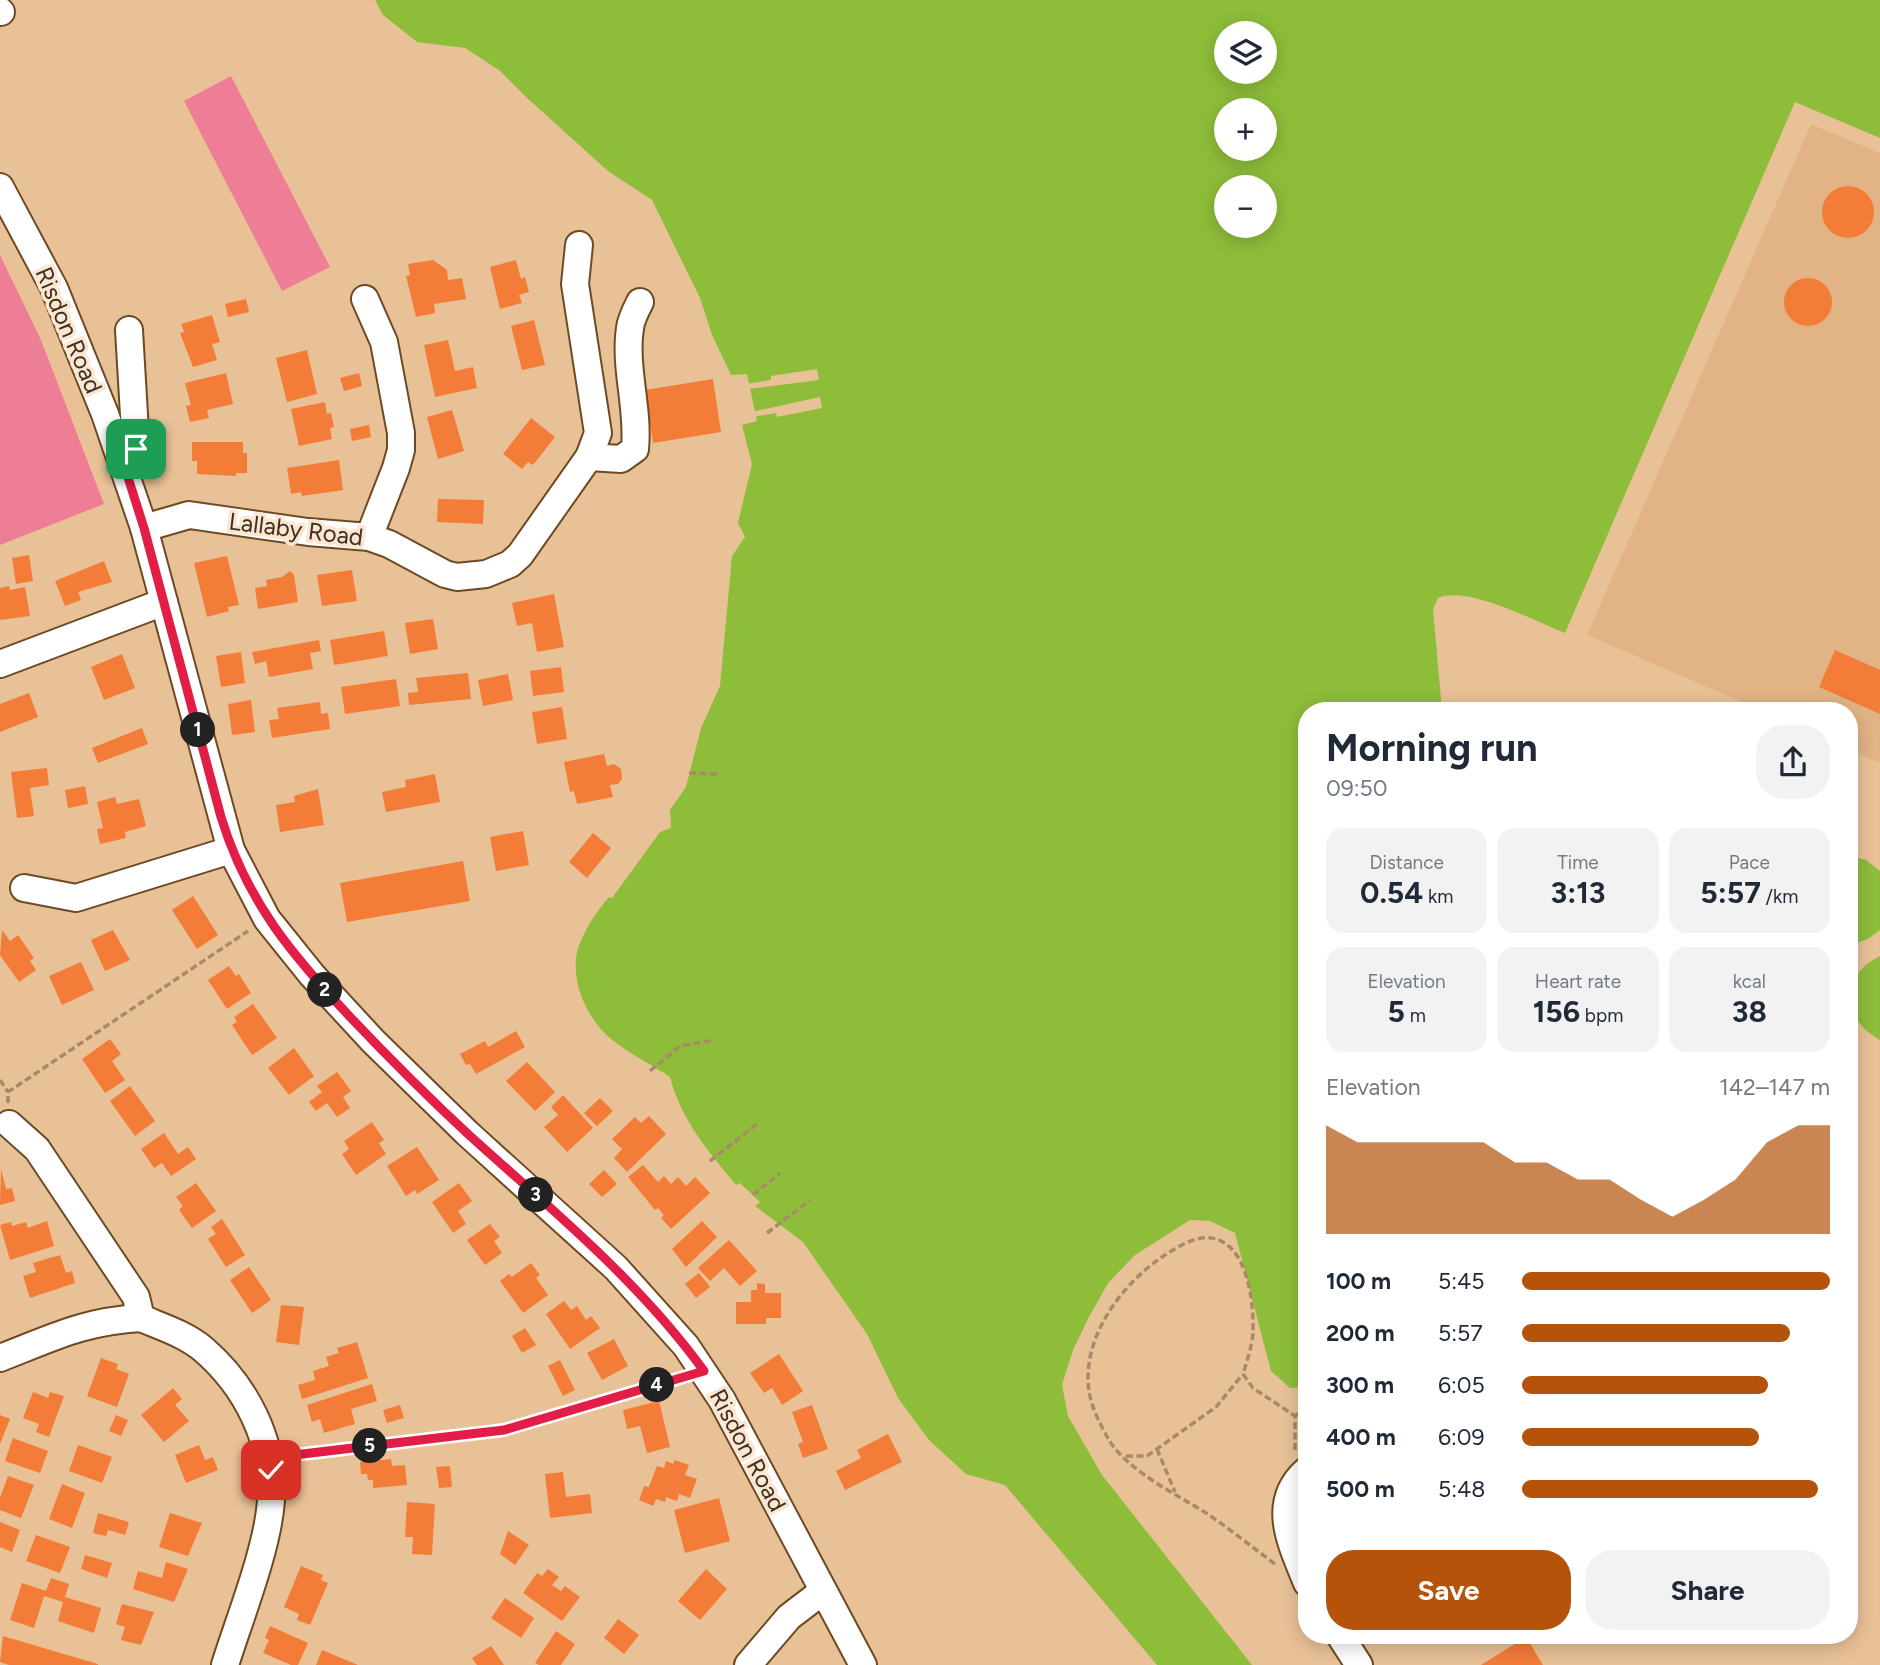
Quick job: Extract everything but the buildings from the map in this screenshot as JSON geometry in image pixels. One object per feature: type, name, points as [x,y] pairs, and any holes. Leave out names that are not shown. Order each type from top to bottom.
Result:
[{"type":"street","name":"Risdon Road","points":[[0,187],[54,288],[125,468],[144,528],[231,850],[267,919],[312,975],[373,1041],[467,1133],[616,1268],[663,1317],[704,1371],[863,1665]]},
{"type":"street","name":"Lallaby Road","points":[[144,528],[189,516],[308,533],[369,537],[389,544],[445,574],[471,576],[499,569],[520,555],[589,457],[598,433],[575,284],[579,245]]},
{"type":"street","points":[[365,299],[384,342],[401,433],[401,450],[396,468],[369,537]]},
{"type":"street","points":[[589,457],[621,459],[635,449],[638,422],[630,363],[630,326],[640,302]]},
{"type":"street","points":[[125,468],[136,449],[129,330]]},
{"type":"street","points":[[0,664],[164,602]]},
{"type":"street","points":[[24,888],[76,898],[231,850]]},
{"type":"street","points":[[9,1124],[37,1149],[136,1297],[141,1318]]},
{"type":"street","points":[[0,1358],[61,1332],[106,1320],[141,1318],[180,1334],[202,1348],[222,1368],[253,1410],[269,1458],[271,1502],[263,1541],[225,1665]]},
{"type":"street","points":[[1296,1578],[1286,1509],[1298,1482]]},
{"type":"street","points":[[748,1665],[789,1617],[823,1591]]},
{"type":"street","points":[[1345,1644],[1359,1665]]},
{"type":"path","points":[[689,773],[717,774]]},
{"type":"path","points":[[8,1092],[267,919]]},
{"type":"path","points":[[650,1071],[680,1046],[715,1040]]},
{"type":"path","points":[[0,1080],[8,1092],[9,1124]]},
{"type":"path","points":[[710,1161],[757,1124]]},
{"type":"path","points":[[753,1195],[780,1173]]},
{"type":"path","points":[[767,1233],[810,1200]]},
{"type":"path","points":[[1124,1456],[1147,1456],[1216,1406],[1243,1374],[1253,1336],[1253,1318],[1242,1267],[1231,1247],[1220,1241],[1209,1238],[1182,1245],[1138,1273],[1119,1295],[1102,1325],[1089,1362],[1089,1390],[1094,1409],[1110,1442],[1124,1456],[1143,1473],[1209,1515],[1296,1578]]},
{"type":"path","points":[[269,1458],[504,1430],[704,1371]]},
{"type":"path","points":[[1243,1374],[1253,1388],[1295,1416]]},
{"type":"path","points":[[1295,1416],[1298,1446]]},
{"type":"path","points":[[1157,1449],[1176,1494]]},
{"type":"shaded area","points":[[375,0],[1880,0],[1880,138],[1795,102],[1565,633],[1484,600],[1451,595],[1438,598],[1433,609],[1441,702],[1298,702],[1298,1388],[1290,1388],[1271,1371],[1235,1233],[1210,1221],[1190,1220],[1135,1255],[1108,1283],[1073,1350],[1062,1385],[1068,1416],[1102,1475],[1252,1665],[1157,1665],[1005,1485],[966,1474],[929,1440],[898,1398],[867,1334],[803,1242],[755,1206],[760,1202],[740,1183],[736,1185],[697,1135],[681,1107],[670,1077],[611,1039],[596,1023],[584,1003],[576,969],[581,942],[599,910],[609,897],[612,898],[660,832],[671,828],[670,810],[686,787],[701,728],[720,686],[732,556],[745,537],[738,523],[752,464],[742,425],[757,421],[747,374],[731,375],[712,335],[700,298],[652,200],[608,171],[499,70],[465,48],[417,42],[383,15]]},
{"type":"shaded area","points":[[231,76],[330,267],[282,291],[184,101]]},
{"type":"shaded area","points":[[1811,124],[1880,153],[1880,763],[1858,753],[1858,702],[1742,702],[1587,635]]},
{"type":"shaded area","points":[[0,255],[41,340],[104,504],[0,545]]},
{"type":"shaded area","points":[[1858,858],[1866,860],[1880,871],[1880,930],[1858,942]]},
{"type":"shaded area","points":[[1880,956],[1880,1040],[1858,1021],[1858,974]]},
{"type":"pier","points":[[817,369],[819,380],[747,389],[746,384],[771,380],[771,376]]},
{"type":"pier","points":[[820,397],[822,408],[777,417],[776,413],[753,417],[752,412]]},
{"type":"route","points":[[136,449],[125,468],[144,528],[221,817],[231,850],[267,919],[312,975],[373,1041],[467,1133],[590,1242],[663,1317],[704,1371],[504,1430],[269,1458],[271,1470]]}]
